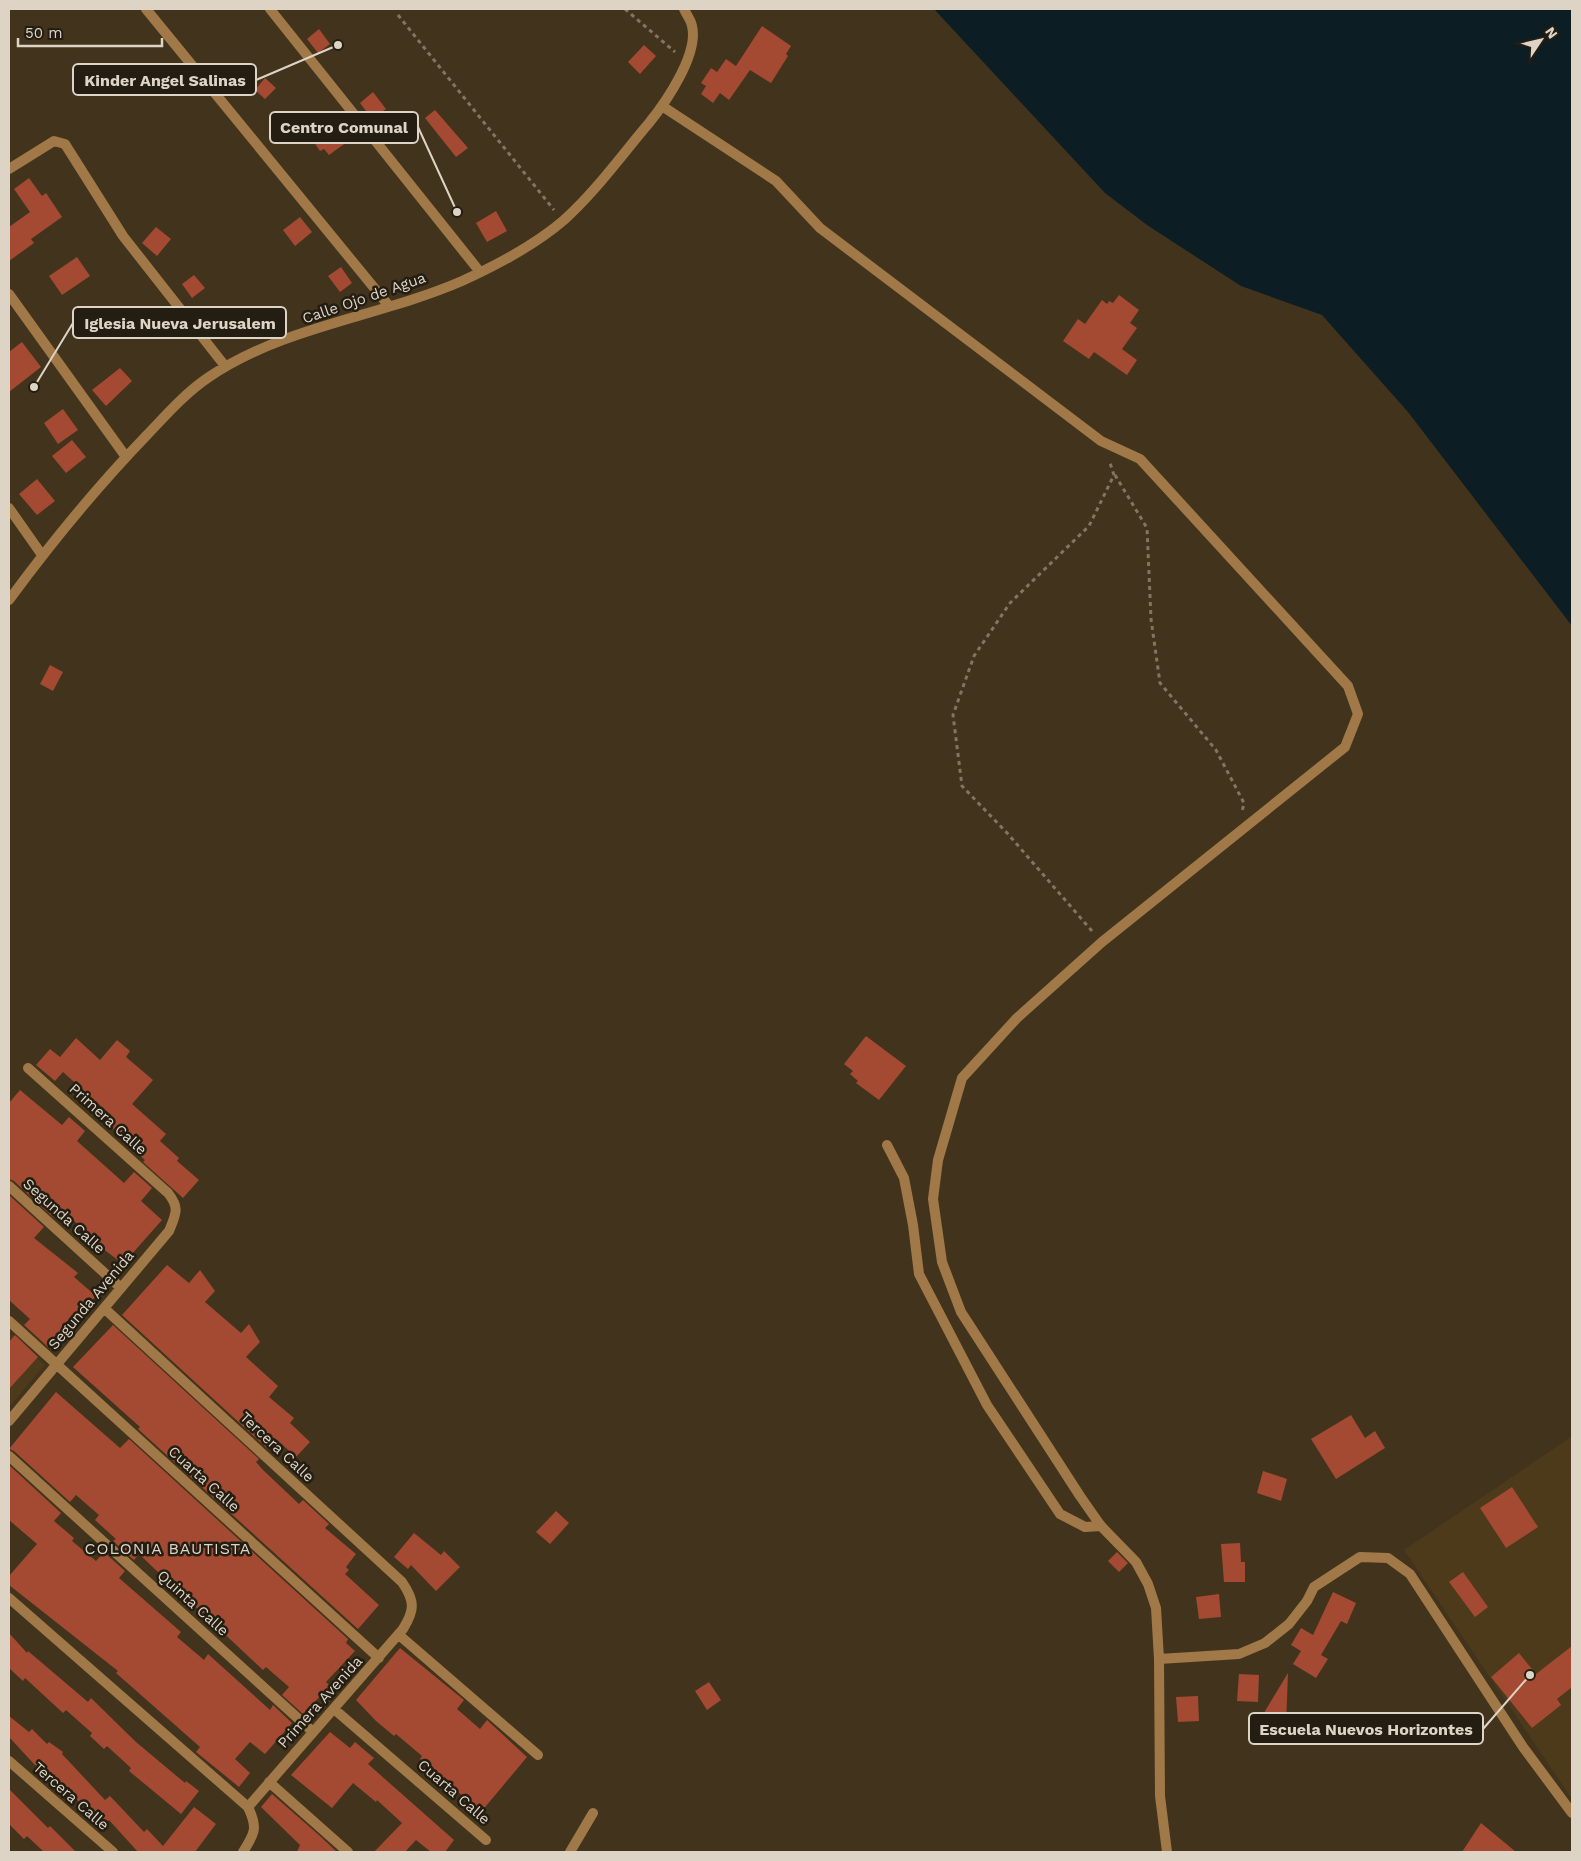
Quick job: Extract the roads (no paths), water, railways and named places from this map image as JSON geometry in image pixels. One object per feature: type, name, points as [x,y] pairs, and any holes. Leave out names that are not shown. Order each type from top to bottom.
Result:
[{"type":"street","points":[[146,9],[389,306]]},
{"type":"street","points":[[270,9],[480,272]]},
{"type":"street","name":"Calle Ojo de Agua","points":[[9,600],[42,555],[126,457],[167,414],[205,379],[225,366],[275,343],[460,281],[523,249],[563,221],[601,181],[662,106],[693,45],[692,25],[684,9]]},
{"type":"street","points":[[662,106],[776,181],[820,228],[1101,441],[1140,459],[1348,686],[1358,714],[1345,747],[1102,942],[1017,1018],[962,1078],[938,1160],[934,1198],[942,1262],[961,1312],[1101,1526],[1136,1562],[1148,1584],[1156,1608],[1159,1659],[1160,1796],[1167,1852]]},
{"type":"street","points":[[9,170],[54,142],[65,144],[123,236],[225,366]]},
{"type":"street","points":[[9,294],[126,457]]},
{"type":"street","points":[[9,508],[42,555]]},
{"type":"street","name":"Primera Calle","points":[[28,1068],[168,1193]]},
{"type":"street","points":[[887,1145],[904,1178],[914,1225],[919,1274],[987,1405],[1060,1514],[1085,1527],[1101,1526]]},
{"type":"street","name":"Segunda Calle","points":[[9,1186],[120,1288]]},
{"type":"street","name":"Segunda Avenida","points":[[9,1422],[169,1231],[176,1216],[175,1202],[168,1193]]},
{"type":"street","name":"Tercera Calle","points":[[105,1309],[402,1582],[412,1602],[412,1616]]},
{"type":"street","name":"Cuarta Calle","points":[[9,1322],[379,1658]]},
{"type":"street","name":"Quinta Calle","points":[[9,1456],[313,1732]]},
{"type":"street","points":[[1159,1659],[1239,1654],[1266,1643],[1289,1624],[1307,1601],[1314,1587],[1360,1557],[1388,1558],[1410,1574],[1523,1747],[1572,1813]]},
{"type":"street","points":[[9,1598],[248,1807],[255,1822],[254,1836],[243,1852]]},
{"type":"street","name":"Primera Avenida","points":[[248,1807],[399,1635],[412,1616]]},
{"type":"street","points":[[399,1635],[538,1755]]},
{"type":"street","name":"Cuarta Calle","points":[[334,1709],[486,1840]]},
{"type":"street","name":"Tercera Calle","points":[[9,1761],[113,1852]]},
{"type":"street","points":[[269,1782],[348,1852]]},
{"type":"street","points":[[570,1852],[593,1812]]},
{"type":"water","points":[[934,9],[1572,9],[1572,626],[1408,412],[1322,315],[1241,286],[1147,225],[1105,193]]},
{"type":"place","name":"Kinder Angel Salinas","points":[[338,45]]},
{"type":"place","name":"Centro Comunal","points":[[457,212]]},
{"type":"place","name":"Iglesia Nueva Jerusalem","points":[[34,387]]},
{"type":"place","name":"Escuela Nuevos Horizontes","points":[[1530,1675]]},
{"type":"district","name":"COLONIA BAUTISTA","points":[[168,1548]]}]
